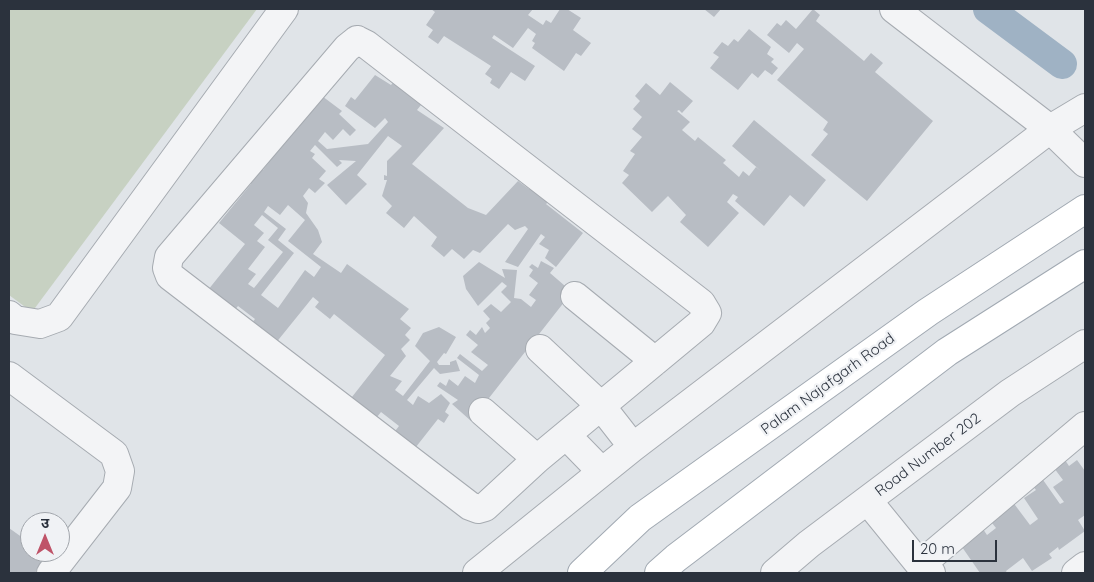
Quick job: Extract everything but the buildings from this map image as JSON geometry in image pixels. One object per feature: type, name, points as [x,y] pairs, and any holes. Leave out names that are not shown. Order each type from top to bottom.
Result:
[{"type":"main road","name":"Palam Najafgarh Road","points":[[582,573],[640,518],[928,312],[1085,209]]},
{"type":"main road","points":[[659,573],[676,558],[947,352],[1085,264]]},
{"type":"street","points":[[9,314],[15,320],[40,324],[59,317],[284,9]]},
{"type":"street","points":[[894,9],[1050,129],[1085,163]]},
{"type":"street","points":[[357,40],[367,45],[701,302],[707,313],[701,323],[655,361],[537,459],[485,507],[478,509],[470,506],[170,276],[167,268],[169,257],[347,48],[357,40]]},
{"type":"street","points":[[478,573],[633,447],[1050,129],[1085,108]]},
{"type":"street","points":[[575,296],[655,361]]},
{"type":"street","name":"Road Number 202","points":[[776,573],[1010,393],[1085,344]]},
{"type":"street","points":[[540,349],[601,406],[633,447]]},
{"type":"street","points":[[9,376],[114,454],[120,471],[117,488],[51,573]]},
{"type":"street","points":[[483,412],[537,459]]},
{"type":"street","points":[[868,501],[925,569],[1085,426]]},
{"type":"street","points":[[566,435],[602,472]]},
{"type":"street","points":[[1076,573],[1085,566]]},
{"type":"green space","points":[[9,9],[257,9],[32,312],[9,295]]},
{"type":"waterway","points":[[988,9],[1062,64]]}]
